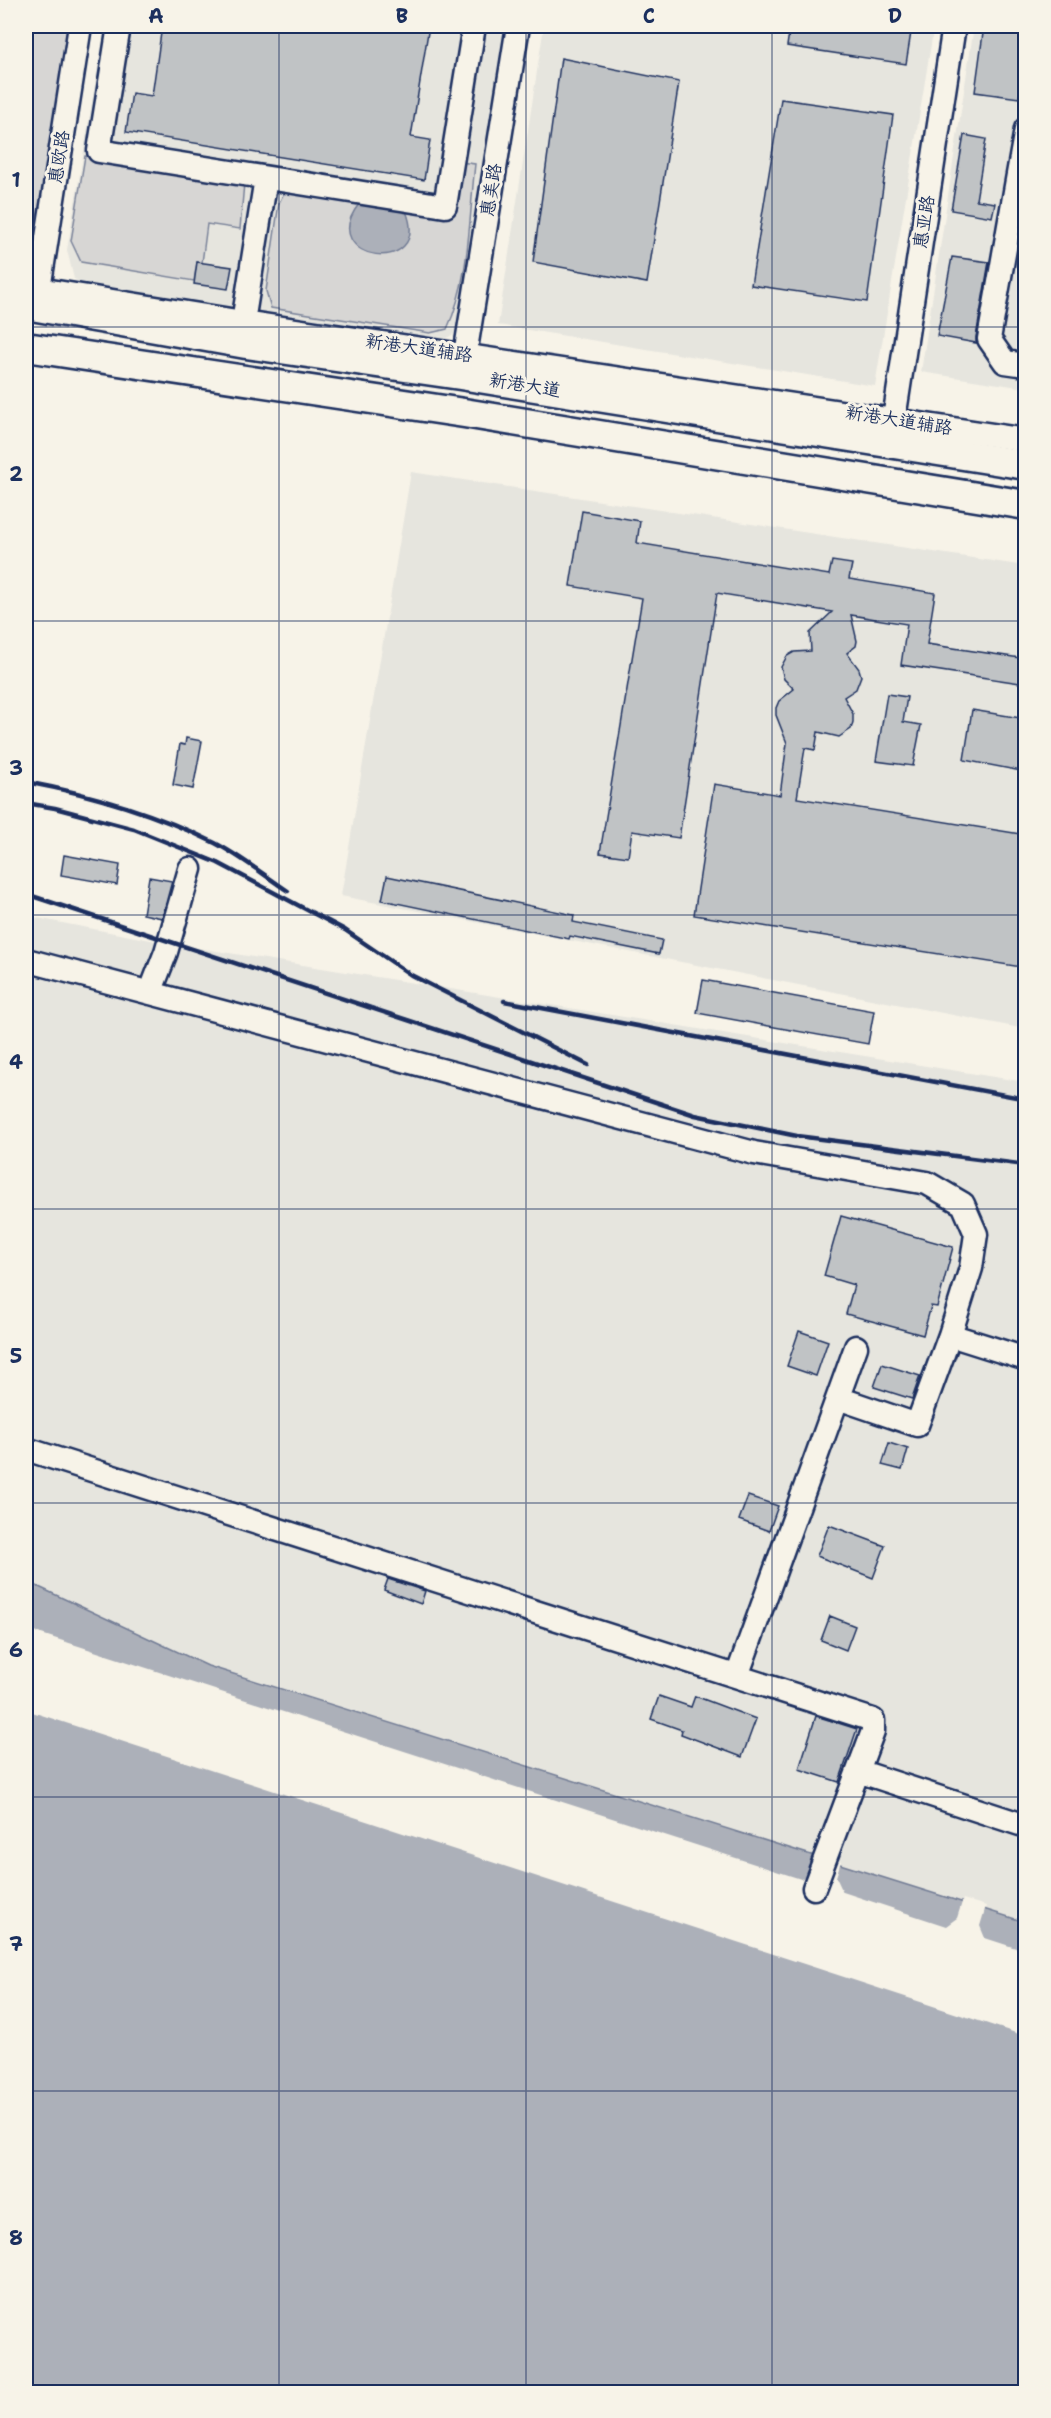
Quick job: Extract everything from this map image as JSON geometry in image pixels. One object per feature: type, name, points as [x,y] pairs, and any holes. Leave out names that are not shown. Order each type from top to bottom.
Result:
[{"type":"main road","name":"新港大道","points":[[30,294],[246,344],[460,375],[1026,465]]},
{"type":"main road","name":"新港大道","points":[[26,347],[464,413],[1026,504]]},
{"type":"street","name":"惠欧路","points":[[30,294],[80,26]]},
{"type":"street","points":[[119,26],[99,151],[445,206],[474,26]]},
{"type":"street","name":"惠美路","points":[[465,355],[518,26]]},
{"type":"street","name":"惠亚路","points":[[894,419],[954,26]]},
{"type":"street","points":[[1026,129],[989,339],[1005,362],[1026,365]]},
{"type":"street","points":[[243,322],[266,178]]},
{"type":"street","name":"新港大道辅路","points":[[30,294],[243,322],[1026,440]]},
{"type":"street","points":[[150,993],[166,952],[190,869]]},
{"type":"street","points":[[26,960],[754,1153],[927,1183],[963,1204],[976,1234],[971,1268],[950,1335],[917,1425],[837,1398]]},
{"type":"street","points":[[950,1335],[1026,1359]]},
{"type":"street","points":[[736,1676],[855,1347]]},
{"type":"street","points":[[26,1449],[873,1720],[873,1731],[814,1887]]},
{"type":"street","points":[[858,1771],[1026,1826]]},
{"type":"shaded area","points":[[26,26],[69,26],[38,233],[34,249],[26,258]]},
{"type":"shaded area","points":[[105,26],[506,26],[474,260],[455,333],[442,341],[95,290],[74,279],[67,250]]},
{"type":"shaded area","points":[[544,26],[934,26],[875,386],[498,325]]},
{"type":"shaded area","points":[[974,26],[1025,26],[1025,388],[921,372]]},
{"type":"shaded area","points":[[85,156],[244,183],[240,229],[207,224],[202,263],[197,262],[194,281],[81,262],[71,241]]},
{"type":"shaded area","points":[[460,162],[475,164],[464,269],[455,310],[447,329],[430,333],[271,308],[266,291],[279,203],[285,191],[441,214]]},
{"type":"shaded area","points":[[359,204],[406,211],[410,232],[404,246],[391,254],[376,254],[361,249],[351,239],[349,224]]},
{"type":"shaded area","points":[[411,472],[1025,566],[1025,1029],[341,896]]},
{"type":"shaded area","points":[[26,916],[161,942],[1025,1082],[1025,2048],[26,1719]]},
{"type":"shaded area","points":[[26,1581],[208,1666],[1025,1922],[1025,2392],[26,2392]]},
{"type":"pier","points":[[26,1629],[801,1879],[813,1870],[818,1854],[841,1861],[836,1877],[843,1892],[946,1926],[957,1918],[963,1899],[986,1906],[980,1926],[985,1938],[1025,1951],[1025,2036],[26,1710]]},
{"type":"building","points":[[162,26],[429,26],[411,137],[430,140],[424,180],[126,132],[132,93],[152,96]]},
{"type":"building","points":[[790,26],[912,26],[906,64],[787,46]]},
{"type":"building","points":[[984,26],[1026,26],[1026,57],[1019,98],[975,92]]},
{"type":"building","points":[[561,58],[679,82],[647,283],[533,262]]},
{"type":"building","points":[[781,99],[893,115],[867,302],[751,285]]},
{"type":"building","points":[[964,135],[986,139],[976,200],[995,203],[992,217],[951,210]]},
{"type":"building","points":[[952,257],[989,262],[976,343],[937,336]]},
{"type":"building","points":[[197,262],[232,267],[228,289],[194,284]]},
{"type":"building","points":[[582,511],[640,521],[637,543],[829,575],[832,561],[852,564],[849,579],[935,593],[927,644],[1026,659],[1026,684],[901,665],[907,624],[851,615],[857,641],[856,646],[847,653],[859,669],[861,676],[856,689],[844,697],[853,714],[851,729],[839,737],[818,732],[815,750],[805,748],[797,798],[1026,835],[1026,941],[1021,967],[694,915],[714,784],[780,795],[787,743],[776,715],[776,708],[779,701],[794,689],[784,679],[781,667],[787,656],[794,652],[811,651],[810,633],[832,612],[717,593],[679,838],[632,831],[628,857],[600,853],[642,598],[570,586]]},
{"type":"building","points":[[887,694],[907,697],[903,722],[921,725],[913,766],[876,761]]},
{"type":"building","points":[[972,710],[1026,719],[1026,772],[964,760]]},
{"type":"building","points":[[186,738],[202,741],[193,789],[173,785],[180,744],[185,745]]},
{"type":"building","points":[[64,855],[120,865],[117,885],[61,875]]},
{"type":"building","points":[[387,876],[574,915],[573,922],[662,940],[659,954],[570,936],[569,939],[382,900]]},
{"type":"building","points":[[149,877],[172,881],[162,918],[143,914]]},
{"type":"building","points":[[703,980],[874,1011],[868,1044],[697,1013]]},
{"type":"building","points":[[841,1216],[953,1247],[937,1307],[931,1306],[923,1335],[846,1314],[854,1285],[824,1276]]},
{"type":"building","points":[[799,1331],[828,1341],[816,1376],[787,1366]]},
{"type":"building","points":[[882,1364],[920,1376],[912,1399],[874,1387]]},
{"type":"building","points":[[889,1443],[908,1449],[902,1470],[882,1465]]},
{"type":"building","points":[[748,1496],[778,1506],[769,1531],[739,1520]]},
{"type":"building","points":[[829,1525],[885,1546],[873,1578],[817,1556]]},
{"type":"building","points":[[388,1579],[425,1591],[421,1604],[384,1590]]},
{"type":"building","points":[[830,1616],[855,1626],[846,1650],[821,1640]]},
{"type":"building","points":[[659,1696],[691,1707],[695,1696],[756,1719],[742,1757],[681,1734],[682,1730],[651,1719]]},
{"type":"building","points":[[816,1716],[857,1729],[839,1782],[799,1769]]},
{"type":"railway","points":[[26,782],[74,792],[169,822],[224,848],[288,891]]},
{"type":"railway","points":[[26,803],[55,808],[134,829],[218,863],[345,930],[411,975],[588,1065]]},
{"type":"railway","points":[[26,894],[695,1115],[797,1136],[1026,1165]]},
{"type":"railway","points":[[504,1001],[1026,1099]]}]
